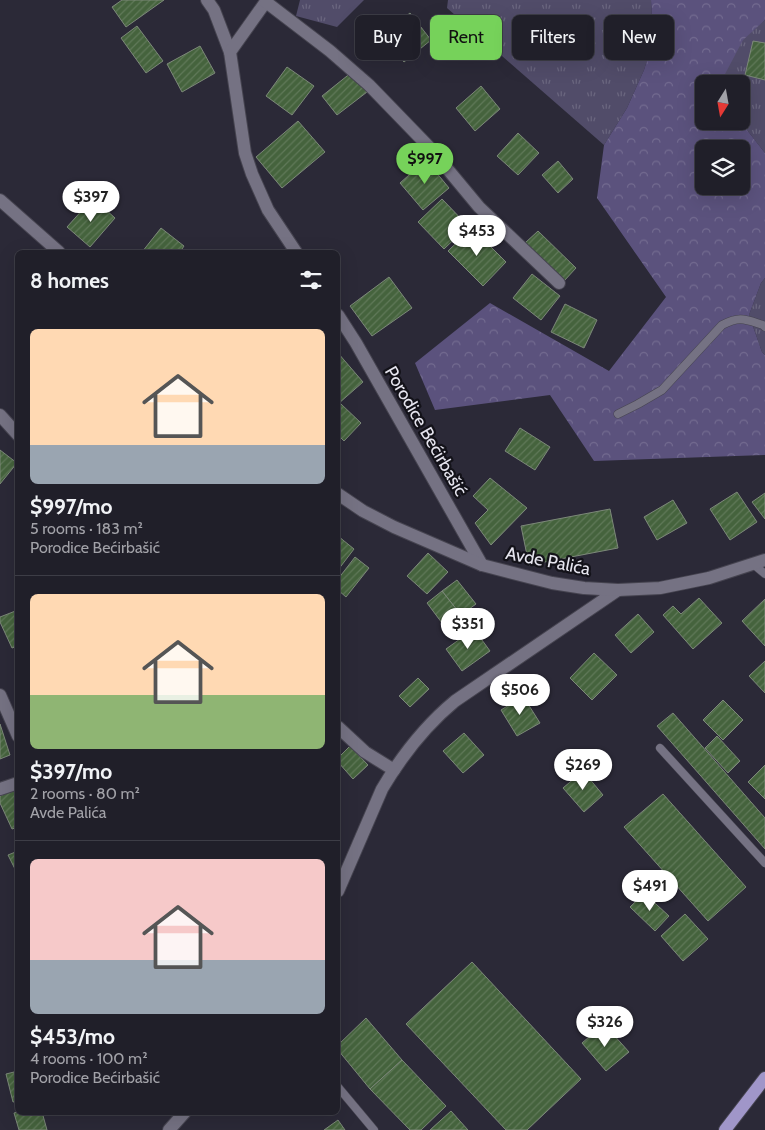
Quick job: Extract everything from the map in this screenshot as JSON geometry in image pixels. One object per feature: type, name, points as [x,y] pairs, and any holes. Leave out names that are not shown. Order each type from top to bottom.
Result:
[{"type":"main road","points":[[724,1130],[765,1078]]},
{"type":"street","points":[[207,0],[214,10],[230,52],[245,153],[252,174],[268,210],[295,250]]},
{"type":"street","points":[[230,52],[266,1],[330,51],[369,85],[430,148],[479,207],[559,283]]},
{"type":"street","points":[[0,200],[57,250]]},
{"type":"street","name":"Porodice Bećirbašić","points":[[340,318],[482,565]]},
{"type":"street","points":[[0,415],[15,432]]},
{"type":"street","name":"Avde Palića","points":[[340,495],[363,511],[394,527],[482,565],[552,583],[584,588],[618,590],[660,588],[709,578],[759,562]]},
{"type":"street","points":[[340,886],[382,789],[394,770],[439,715],[455,701],[618,590]]},
{"type":"street","points":[[0,695],[15,729]]},
{"type":"street","points":[[340,728],[365,752],[394,770]]},
{"type":"street","points":[[0,789],[15,784]]},
{"type":"street","points":[[168,1130],[181,1115]]},
{"type":"lane","points":[[618,414],[662,390],[722,325],[742,318],[765,327]]},
{"type":"lane","points":[[759,562],[765,574]]},
{"type":"lane","points":[[660,748],[765,863]]},
{"type":"lane","points":[[340,1089],[374,1130]]},
{"type":"green space","points":[[300,0],[364,0],[337,27],[296,16]]},
{"type":"green space","points":[[448,0],[651,0],[652,15],[604,15],[604,60],[647,60],[627,108],[604,145],[502,56],[502,15],[455,15],[447,8]]},
{"type":"green space","points":[[651,0],[765,0],[765,20],[743,40],[726,75],[695,75],[695,130],[747,130],[765,153],[765,278],[761,283],[749,315],[762,352],[765,355],[765,455],[594,461],[550,395],[435,410],[415,363],[490,303],[609,371],[666,297],[597,198],[604,145],[627,108],[647,60],[674,60],[674,15],[652,15]]},
{"type":"green space","points":[[765,20],[765,153],[747,130],[750,130],[750,75],[724,74],[742,40]]},
{"type":"green space","points":[[765,278],[765,355],[762,352],[749,315],[761,283]]},
{"type":"building","points":[[122,0],[164,0],[126,27],[112,7]]},
{"type":"building","points":[[137,26],[163,61],[146,73],[121,38]]},
{"type":"building","points":[[420,26],[430,39],[420,49]]},
{"type":"building","points":[[753,41],[765,43],[765,80],[745,75]]},
{"type":"building","points":[[200,46],[215,73],[182,92],[167,64]]},
{"type":"building","points":[[287,67],[314,86],[292,115],[266,96]]},
{"type":"building","points":[[352,72],[367,92],[337,115],[322,96]]},
{"type":"building","points":[[481,86],[500,109],[475,131],[456,108]]},
{"type":"building","points":[[298,121],[325,152],[282,188],[256,157]]},
{"type":"building","points":[[518,133],[539,153],[518,175],[497,156]]},
{"type":"building","points":[[426,160],[449,188],[423,210],[400,183]]},
{"type":"building","points":[[558,161],[573,179],[558,193],[542,175]]},
{"type":"building","points":[[93,198],[115,218],[90,247],[67,227]]},
{"type":"building","points":[[442,199],[468,226],[444,249],[418,222]]},
{"type":"building","points":[[161,228],[184,246],[181,250],[144,250]]},
{"type":"building","points":[[472,228],[506,262],[483,286],[448,251]]},
{"type":"building","points":[[538,231],[576,268],[564,281],[525,243]]},
{"type":"building","points":[[532,274],[560,296],[541,320],[513,298]]},
{"type":"building","points":[[389,277],[412,308],[372,336],[350,306]]},
{"type":"building","points":[[565,304],[597,320],[584,348],[551,332]]},
{"type":"building","points":[[340,355],[363,382],[340,402]]},
{"type":"building","points":[[340,405],[361,423],[344,441],[340,437]]},
{"type":"building","points":[[520,428],[550,447],[535,470],[505,451]]},
{"type":"building","points":[[0,450],[15,461],[15,465],[0,484]]},
{"type":"building","points":[[490,478],[527,508],[491,545],[475,523],[488,510],[473,496]]},
{"type":"building","points":[[737,492],[757,522],[730,540],[710,509]]},
{"type":"building","points":[[765,493],[765,519],[752,502]]},
{"type":"building","points":[[673,500],[687,523],[657,540],[644,517]]},
{"type":"building","points":[[610,509],[618,548],[529,565],[521,526]]},
{"type":"building","points":[[340,538],[354,549],[340,567]]},
{"type":"building","points":[[428,553],[448,572],[427,594],[407,576]]},
{"type":"building","points":[[355,557],[369,568],[346,597],[340,592],[340,576]]},
{"type":"building","points":[[457,580],[476,604],[461,615],[442,591]]},
{"type":"building","points":[[442,591],[461,615],[445,627],[427,603]]},
{"type":"building","points":[[699,598],[722,623],[693,649],[663,615],[673,606],[681,614]]},
{"type":"building","points":[[765,599],[765,646],[742,621]]},
{"type":"building","points":[[15,611],[15,647],[12,648],[0,622],[0,617]]},
{"type":"building","points":[[638,614],[654,632],[631,653],[615,635]]},
{"type":"building","points":[[474,629],[490,651],[462,671],[446,649]]},
{"type":"building","points":[[594,653],[617,675],[592,700],[570,678]]},
{"type":"building","points":[[765,661],[765,693],[749,676]]},
{"type":"building","points":[[418,678],[429,689],[410,707],[399,696]]},
{"type":"building","points":[[523,696],[540,723],[517,736],[501,710]]},
{"type":"building","points":[[723,700],[743,720],[723,740],[703,720]]},
{"type":"building","points":[[673,713],[765,818],[765,849],[657,726]]},
{"type":"building","points":[[0,724],[10,755],[0,759]]},
{"type":"building","points":[[464,733],[484,755],[463,773],[443,751]]},
{"type":"building","points":[[717,736],[740,761],[728,773],[705,748]]},
{"type":"building","points":[[350,746],[368,765],[353,779],[340,764],[340,756]]},
{"type":"building","points":[[765,765],[765,799],[748,782]]},
{"type":"building","points":[[583,771],[603,795],[584,812],[563,788]]},
{"type":"building","points":[[15,789],[15,828],[12,829],[0,803],[0,796]]},
{"type":"building","points":[[663,794],[746,887],[708,921],[624,827]]},
{"type":"building","points":[[15,852],[15,869],[8,855]]},
{"type":"building","points":[[644,893],[669,916],[655,931],[630,907]]},
{"type":"building","points":[[685,914],[708,939],[683,961],[661,936]]},
{"type":"building","points":[[472,962],[581,1079],[527,1130],[506,1130],[406,1024]]},
{"type":"building","points":[[366,1018],[402,1060],[370,1089],[340,1052],[340,1043]]},
{"type":"building","points":[[604,1024],[629,1052],[606,1071],[582,1043]]},
{"type":"building","points":[[402,1060],[446,1106],[421,1130],[410,1130],[370,1089]]},
{"type":"building","points":[[15,1072],[15,1102],[13,1102],[6,1074]]},
{"type":"building","points":[[451,1111],[468,1130],[430,1130]]},
{"type":"building","points":[[14,1113],[15,1115],[43,1115],[47,1130],[19,1130]]},
{"type":"building","points":[[338,1120],[345,1130],[324,1130]]}]
